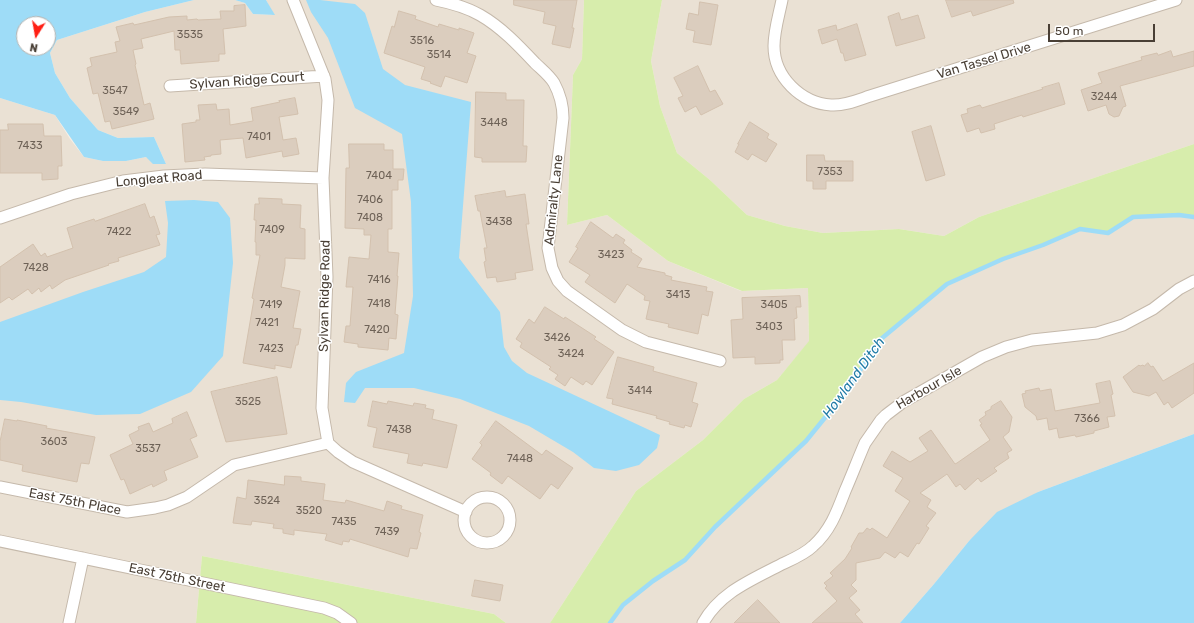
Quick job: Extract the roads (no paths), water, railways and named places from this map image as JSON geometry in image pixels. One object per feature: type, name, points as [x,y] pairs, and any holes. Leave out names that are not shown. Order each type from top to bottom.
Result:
[{"type":"street","name":"Sylvan Ridge Road","points":[[293,0],[324,76],[327,87],[328,108],[323,178],[327,277],[322,408],[328,443]]},
{"type":"street","name":"Admiralty Lane","points":[[436,0],[466,8],[479,14],[497,26],[546,74],[553,82],[560,97],[563,118],[548,248],[552,268],[562,286],[572,296],[634,337],[659,346],[720,361]]},
{"type":"street","name":"Van Tassel Drive","points":[[782,0],[775,36],[774,51],[781,73],[794,90],[813,101],[831,105],[849,103],[1176,0]]},
{"type":"street","name":"Sylvan Ridge Court","points":[[170,86],[324,76]]},
{"type":"street","name":"Longleat Road","points":[[0,218],[70,194],[123,180],[205,174],[323,178]]},
{"type":"street","name":"Harbour Isle","points":[[703,623],[712,608],[737,587],[813,547],[822,537],[833,520],[868,437],[886,414],[903,402],[982,358],[1006,347],[1032,340],[1097,333],[1123,325],[1153,309],[1179,289],[1194,281]]},
{"type":"street","name":"East 75th Place","points":[[0,487],[127,512],[168,505],[187,496],[234,465],[328,443]]},
{"type":"street","points":[[328,443],[353,462],[466,512]]},
{"type":"street","points":[[486,497],[494,498],[502,502],[508,509],[510,517],[509,526],[505,534],[498,540],[489,542],[480,541],[472,537],[467,530],[464,521],[466,512],[470,505],[477,499],[486,497]]},
{"type":"street","name":"East 75th Street","points":[[0,541],[324,608],[337,613],[351,623]]},
{"type":"street","points":[[70,623],[83,558]]},
{"type":"water","points":[[0,0],[194,0],[145,12],[57,40],[56,42],[56,16],[16,16],[16,56],[51,56],[55,73],[70,98],[98,130],[118,138],[154,137],[166,164],[153,164],[146,157],[126,161],[103,161],[84,157],[55,115],[0,98]]},
{"type":"water","points":[[235,0],[266,0],[275,15],[253,14],[245,3]]},
{"type":"water","points":[[306,0],[355,4],[365,13],[383,69],[405,85],[471,102],[459,258],[500,312],[504,347],[512,361],[527,373],[660,435],[657,448],[639,465],[616,471],[594,468],[573,452],[529,426],[460,399],[414,388],[365,388],[355,403],[344,402],[346,383],[356,372],[404,353],[413,296],[411,202],[402,134],[355,108],[328,38],[311,12]]},
{"type":"water","points":[[194,200],[218,202],[230,218],[233,263],[223,356],[191,392],[140,414],[96,415],[21,402],[0,400],[0,322],[144,272],[166,257],[168,223],[165,201]]},
{"type":"water","points":[[1194,434],[1194,623],[900,623],[969,541],[997,512],[1038,492]]},
{"type":"waterway","name":"Howland Ditch","points":[[610,623],[623,605],[653,581],[685,560],[715,527],[806,441],[845,393],[881,339],[947,284],[1003,259],[1043,245],[1080,229],[1108,233],[1133,217],[1179,215],[1194,217]]}]
